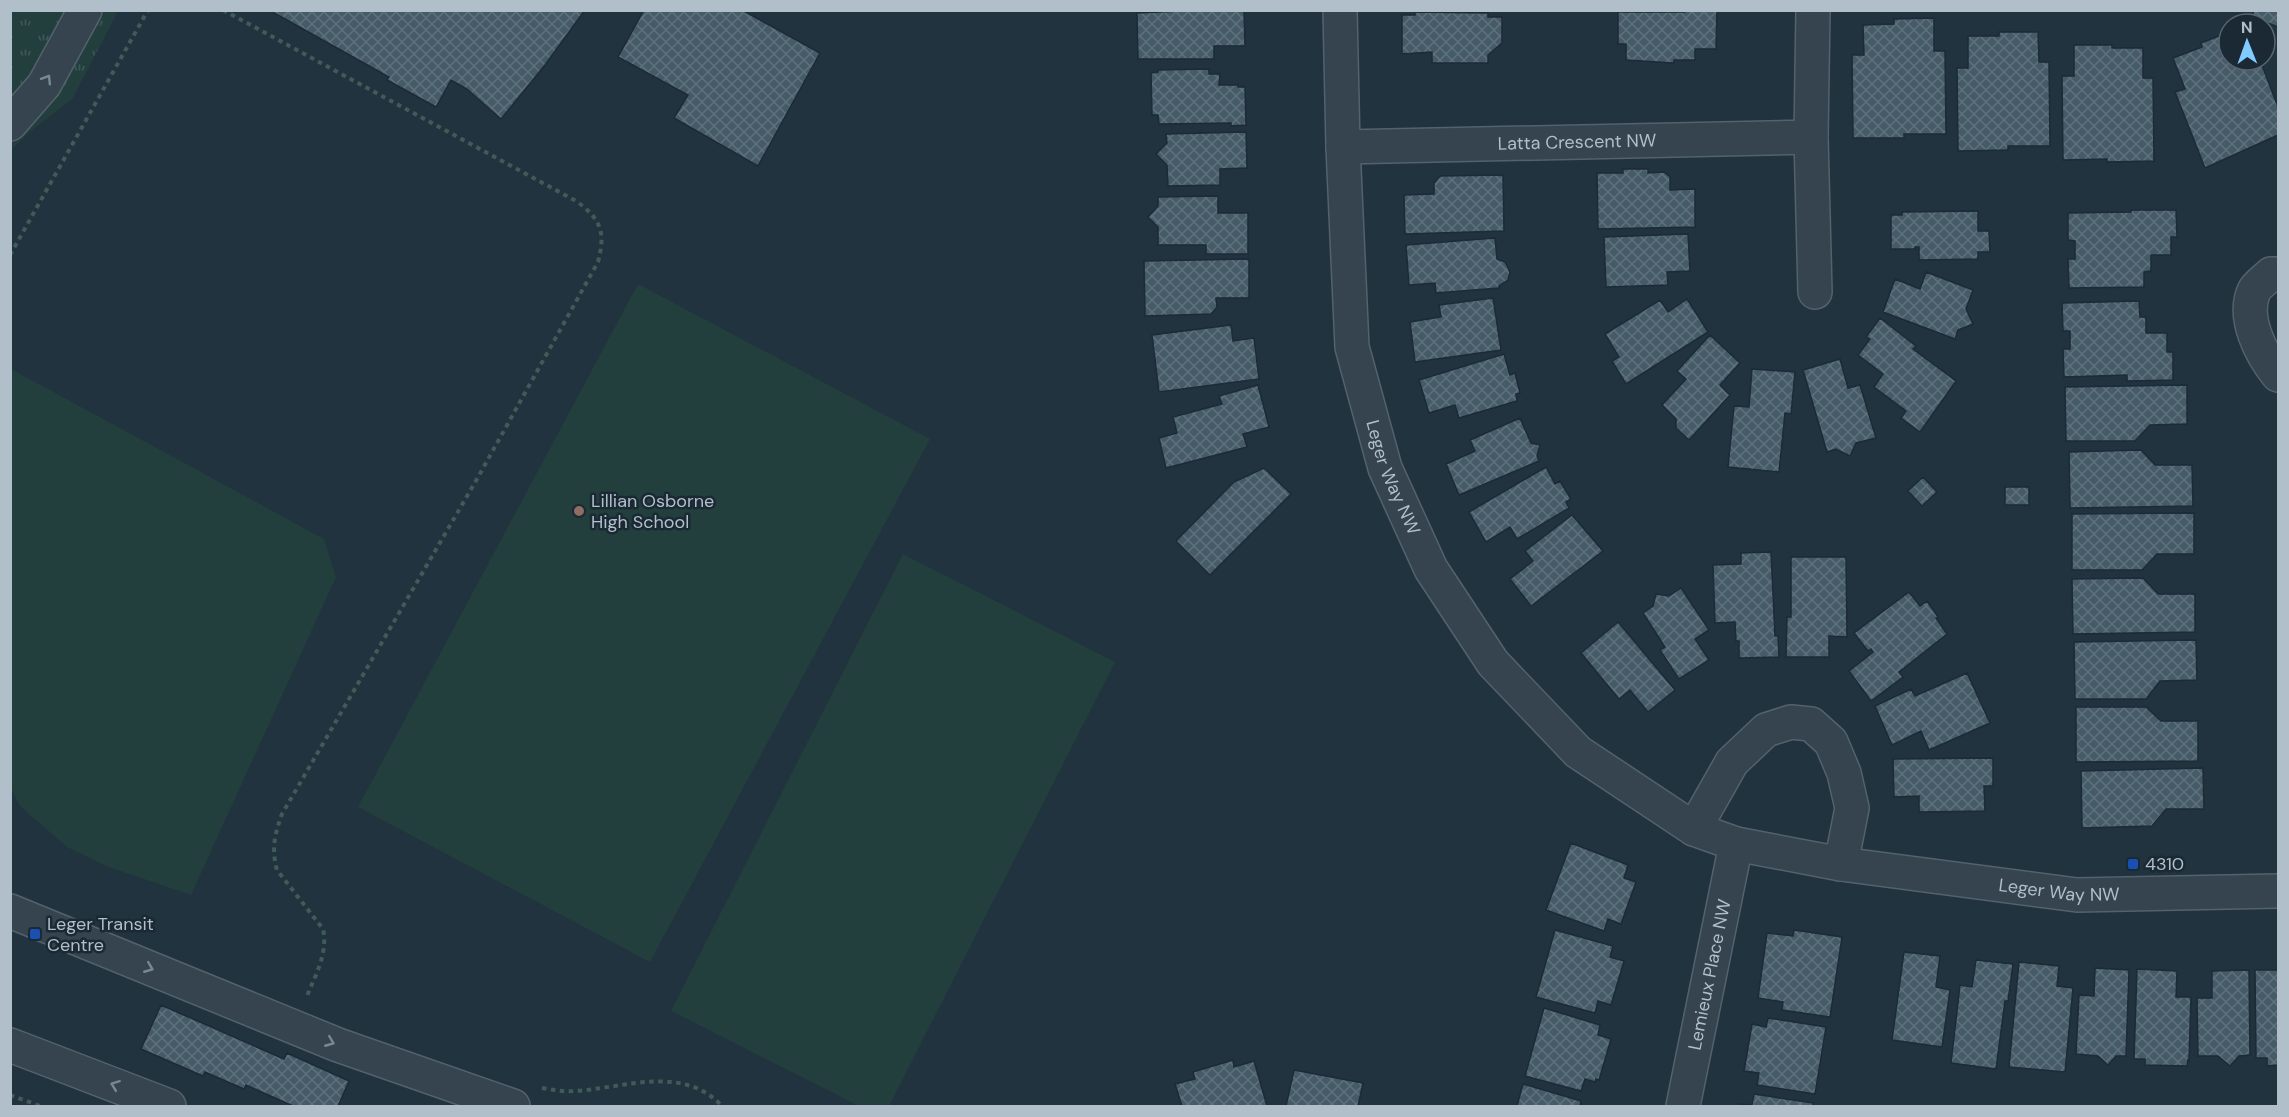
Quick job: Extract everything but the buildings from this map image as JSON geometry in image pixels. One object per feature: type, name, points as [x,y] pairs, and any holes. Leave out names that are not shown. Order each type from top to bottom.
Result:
[{"type":"street","points":[[10,124],[44,85],[85,10]]},
{"type":"street","name":"Leger Way NW","points":[[1340,10],[1343,147],[1352,347],[1385,468],[1431,569],[1493,663],[1578,752],[1694,829],[1736,844],[1841,864],[2077,895],[2278,891]]},
{"type":"street","points":[[1813,10],[1811,137],[1815,292]]},
{"type":"street","name":"Latta Crescent NW","points":[[1343,147],[1811,137]]},
{"type":"street","points":[[2278,274],[2271,274],[2254,289],[2250,309],[2254,332],[2278,375]]},
{"type":"street","points":[[1694,829],[1732,762],[1766,730],[1791,722],[1811,724],[1831,742],[1844,773],[1852,808],[1841,864]]},
{"type":"street","name":"Lemieux Place NW","points":[[1683,1107],[1736,844]]},
{"type":"street","points":[[10,911],[338,1046],[522,1095]]},
{"type":"street","points":[[10,1045],[169,1107]]},
{"type":"path","points":[[10,255],[148,10]]},
{"type":"path","points":[[223,10],[576,201],[597,218],[602,232],[602,247],[598,262],[477,479],[282,814],[273,841],[277,870],[324,929],[326,940],[322,960],[305,1002]]},
{"type":"path","points":[[522,1095],[654,1082],[680,1083],[698,1088],[710,1095],[722,1107]]},
{"type":"path","points":[[10,1095],[40,1107]]},
{"type":"green space","points":[[11,11],[118,11],[72,99],[28,133],[11,150]]},
{"type":"green space","points":[[638,284],[930,439],[650,962],[358,807]]},
{"type":"green space","points":[[11,369],[324,539],[336,577],[191,895],[109,867],[67,847],[20,806],[11,788]]},
{"type":"green space","points":[[903,554],[1115,662],[889,1106],[859,1106],[671,1011]]},
{"type":"place","name":"Lillian Osborne High School","points":[[579,511]]},
{"type":"place","name":"4310","points":[[2133,864]]},
{"type":"place","name":"Leger Transit Centre","points":[[35,934]]}]
